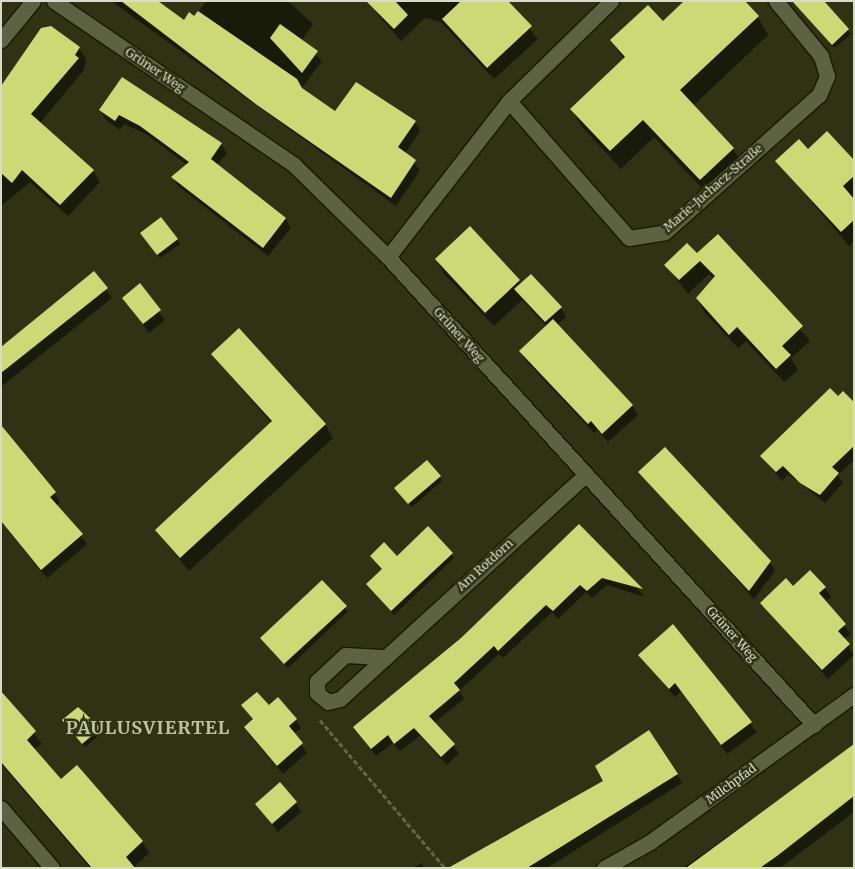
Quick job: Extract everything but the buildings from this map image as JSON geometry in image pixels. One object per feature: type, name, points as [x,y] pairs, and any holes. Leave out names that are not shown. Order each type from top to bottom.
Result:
[{"type":"street","points":[[1,40],[33,1]]},
{"type":"street","name":"Grüner Weg","points":[[54,1],[294,165],[388,257],[814,725]]},
{"type":"street","points":[[388,257],[509,101],[611,1]]},
{"type":"street","name":"Marie-Juchacz-Straße","points":[[509,101],[629,238],[664,232],[819,95],[827,76],[821,56],[776,1]]},
{"type":"street","name":"Am Rotdorn","points":[[334,702],[586,474]]},
{"type":"street","points":[[334,702],[321,698],[315,688],[345,655],[383,657]]},
{"type":"street","name":"Milchpfad","points":[[604,868],[650,842],[854,695]]},
{"type":"street","points":[[1,808],[52,868]]},
{"type":"path","points":[[334,702],[320,722],[445,868]]},
{"type":"district","name":"PAULUSVIERTEL","points":[[148,728]]}]
